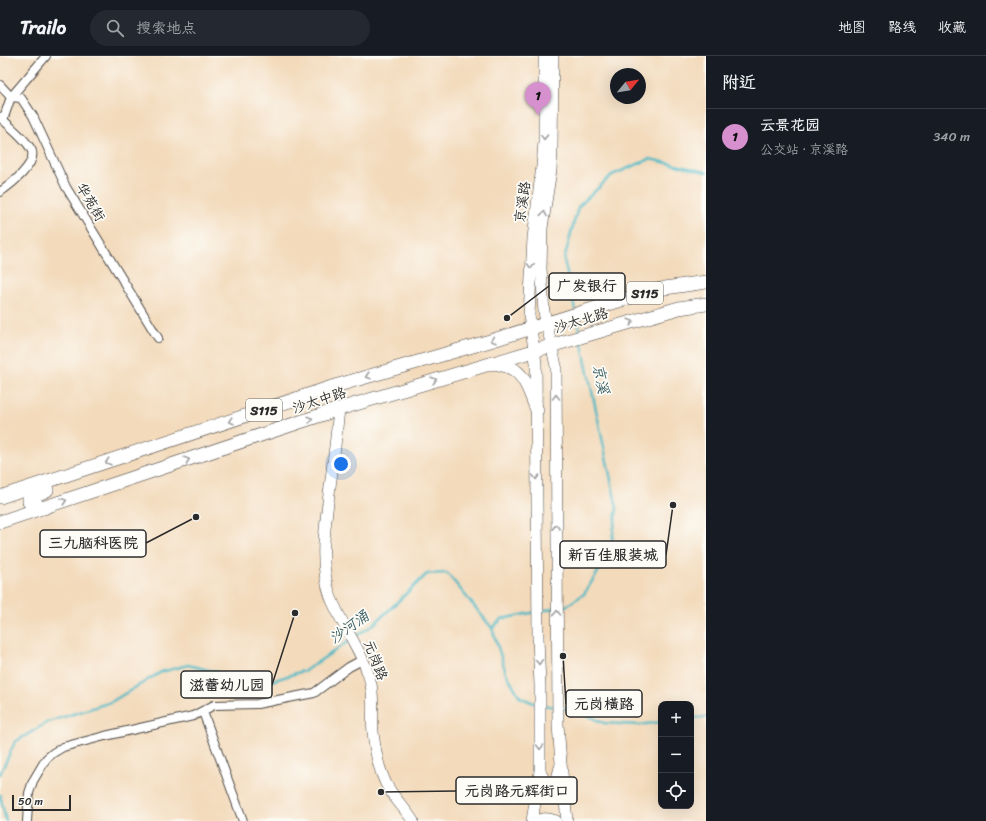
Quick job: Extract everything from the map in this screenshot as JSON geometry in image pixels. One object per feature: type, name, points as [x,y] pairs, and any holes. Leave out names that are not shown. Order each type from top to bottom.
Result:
[{"type":"main road","name":"京溪路","points":[[532,821],[540,772],[540,686],[538,638],[536,363],[529,315],[533,238],[544,142],[544,56]]},
{"type":"main road","name":"京溪路","points":[[552,56],[553,131],[551,170],[542,228],[541,245],[544,312],[556,366],[558,725],[567,821]]},
{"type":"main road","name":"沙太北路","points":[[530,328],[665,288],[706,282]]},
{"type":"main road","name":"沙太北路","points":[[535,351],[594,332],[679,308],[706,304]]},
{"type":"main road","name":"沙太中路","points":[[0,497],[335,386],[530,328]]},
{"type":"main road","name":"沙太中路","points":[[0,522],[339,410],[492,362],[535,351]]},
{"type":"main road","points":[[492,362],[508,366],[519,373],[527,386],[537,410]]},
{"type":"main road","name":"元岗路","points":[[339,410],[324,534],[324,573],[330,596],[369,675],[372,688],[373,732],[378,762],[383,777],[390,790],[405,809],[412,821]]},
{"type":"main road","points":[[536,453],[542,448],[548,448],[556,473]]},
{"type":"main road","points":[[44,508],[29,502],[29,498],[56,487],[68,475]]},
{"type":"main road","points":[[540,772],[545,781],[550,784],[556,779],[561,763]]},
{"type":"main road","points":[[538,821],[541,819],[548,819],[556,821]]},
{"type":"street","points":[[0,192],[25,171],[32,159],[31,149],[1,119],[11,97],[46,56]]},
{"type":"street","name":"华苑街","points":[[0,85],[11,97],[21,98],[32,116],[66,187],[158,338]]},
{"type":"street","points":[[27,821],[29,794],[33,781],[39,768],[53,752],[73,743],[194,716],[214,705],[257,704],[314,693],[349,667],[360,656]]},
{"type":"street","points":[[203,712],[243,821]]},
{"type":"waterway","name":"京溪","points":[[575,310],[564,260],[578,207],[612,175],[650,159],[706,172]]},
{"type":"waterway","name":"京溪","points":[[577,319],[580,334]]},
{"type":"waterway","name":"京溪","points":[[560,607],[566,606],[584,594],[610,553],[617,508],[581,340]]},
{"type":"waterway","name":"沙河涌","points":[[355,637],[373,625],[427,574],[447,573],[492,628],[506,673],[520,697],[536,704]]},
{"type":"waterway","name":"京溪","points":[[541,611],[555,608]]},
{"type":"waterway","name":"京溪","points":[[492,628],[502,619],[536,612]]},
{"type":"waterway","name":"沙河涌","points":[[0,774],[15,742],[48,722],[111,702],[161,672],[188,665],[245,679],[272,681],[306,670],[349,641]]},
{"type":"waterway","name":"沙河涌","points":[[543,705],[556,707]]},
{"type":"waterway","name":"沙河涌","points":[[561,708],[572,709],[604,723],[639,725],[658,722]]},
{"type":"waterway","name":"沙河涌","points":[[694,718],[706,717]]},
{"type":"waterway","name":"沙河涌","points":[[0,795],[6,821]]},
{"type":"place","name":"云景花园","points":[[538,115]]},
{"type":"place","name":"广发银行","points":[[507,318]]},
{"type":"place","name":"新百佳服装城","points":[[673,505]]},
{"type":"place","name":"三九脑科医院","points":[[196,517]]},
{"type":"place","name":"滋蕾幼儿园","points":[[295,613]]},
{"type":"place","name":"元岗横路","points":[[563,656]]},
{"type":"place","name":"元岗路元辉街口","points":[[381,792]]}]
